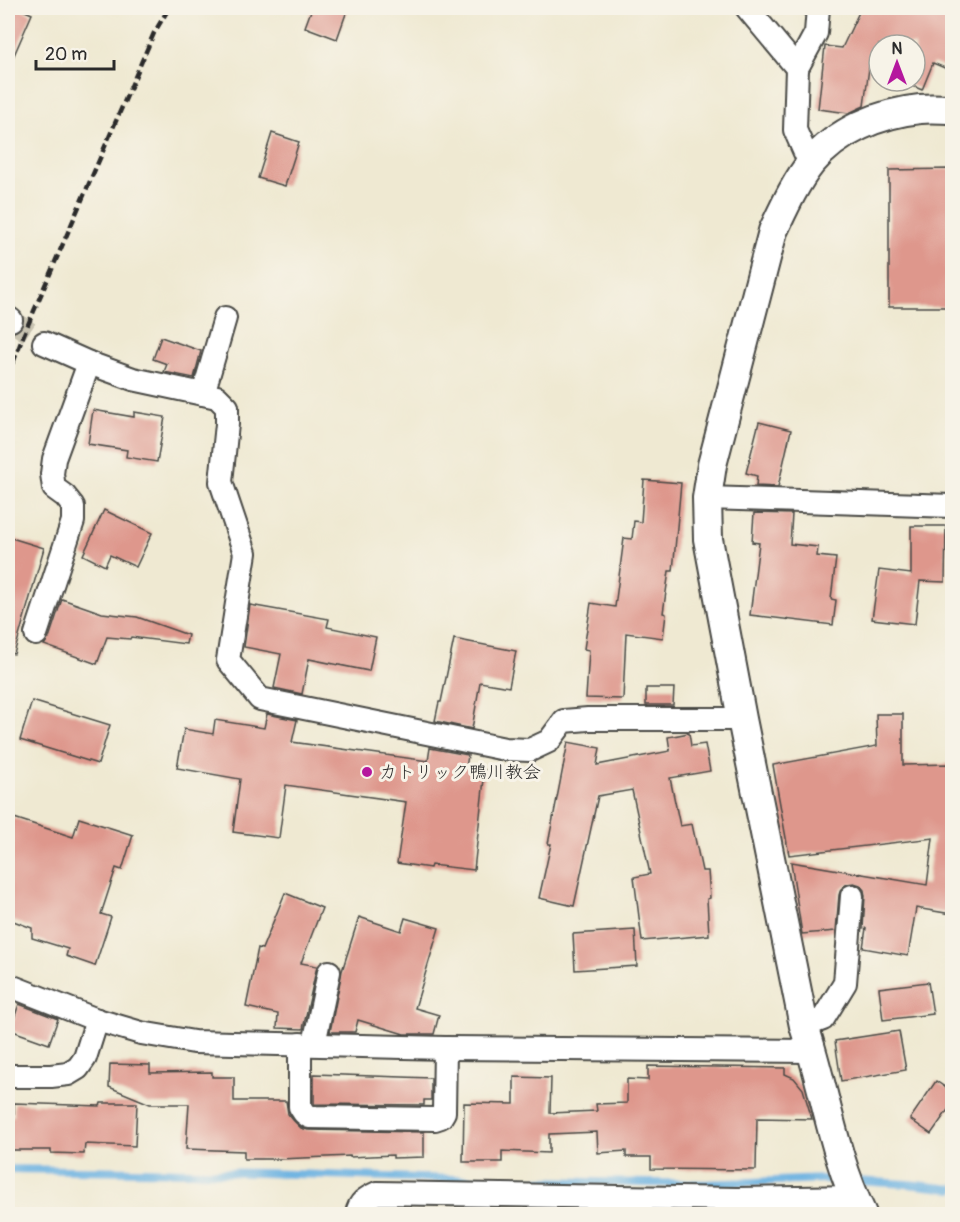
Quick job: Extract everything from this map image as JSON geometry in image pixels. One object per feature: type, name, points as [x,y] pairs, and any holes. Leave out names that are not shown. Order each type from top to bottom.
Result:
[{"type":"street","points":[[747,8],[797,68]]},
{"type":"street","points":[[810,164],[795,130],[797,68],[816,33],[818,8]]},
{"type":"street","points":[[357,1215],[363,1200],[376,1193],[737,1199],[858,1206],[839,1157],[808,1039],[742,719],[708,539],[707,498],[712,465],[773,231],[790,196],[810,164],[830,143],[865,123],[893,114],[921,109],[952,109]]},
{"type":"street","points":[[203,394],[225,318]]},
{"type":"street","points":[[44,343],[133,379],[217,398],[226,407],[221,482],[246,553],[228,660],[260,699],[505,748],[530,750],[549,741],[564,721],[588,718],[742,719]]},
{"type":"street","points":[[36,634],[73,521],[73,506],[54,488],[52,474],[54,459],[89,363]]},
{"type":"street","points":[[707,498],[950,510]]},
{"type":"street","points":[[808,1039],[845,983],[852,896]]},
{"type":"street","points":[[329,972],[307,1044],[300,1107],[309,1117],[435,1119],[441,1117],[444,1112],[445,1048]]},
{"type":"street","points":[[8,985],[97,1020],[141,1033],[194,1042],[445,1048],[808,1039]]},
{"type":"street","points":[[8,1076],[51,1076],[68,1074],[78,1068],[85,1058],[97,1020]]},
{"type":"building","points":[[8,8],[18,8],[32,14],[8,69]]},
{"type":"building","points":[[312,8],[348,8],[337,39],[305,27]]},
{"type":"building","points":[[861,8],[952,8],[952,71],[933,63],[927,78],[927,33],[867,33],[867,83],[864,106],[849,113],[818,109],[825,46],[842,48]]},
{"type":"building","points":[[272,133],[299,142],[285,186],[258,178]]},
{"type":"building","points":[[952,169],[952,307],[889,307],[889,170]]},
{"type":"building","points":[[161,337],[201,351],[194,378],[164,372],[167,364],[153,359]]},
{"type":"building","points":[[93,410],[134,417],[134,412],[165,417],[157,462],[126,457],[127,450],[88,444]]},
{"type":"building","points":[[759,422],[791,430],[778,487],[756,486],[757,476],[746,473]]},
{"type":"building","points":[[644,480],[681,483],[673,571],[669,571],[663,613],[666,614],[663,638],[626,633],[623,699],[586,698],[589,650],[584,649],[591,603],[615,607],[624,538],[632,539],[634,521],[641,522]]},
{"type":"building","points":[[104,510],[152,533],[136,567],[110,555],[105,566],[83,555]]},
{"type":"building","points":[[754,513],[792,514],[790,544],[818,547],[817,556],[836,558],[831,599],[836,600],[833,625],[750,615],[759,543],[752,542]]},
{"type":"building","points":[[911,526],[946,526],[945,582],[920,581],[915,624],[872,619],[879,570],[911,574]]},
{"type":"building","points":[[8,537],[44,548],[14,654],[8,653]]},
{"type":"building","points":[[62,599],[102,613],[137,617],[188,635],[186,644],[131,637],[130,639],[107,637],[97,664],[44,645],[49,638]]},
{"type":"building","points":[[250,605],[329,619],[327,627],[376,637],[369,671],[309,659],[302,694],[274,688],[281,654],[244,647]]},
{"type":"building","points":[[454,639],[516,651],[509,687],[480,682],[472,729],[435,721]]},
{"type":"building","points":[[646,688],[674,688],[673,705],[646,705]]},
{"type":"building","points":[[32,701],[110,725],[98,764],[20,740]]},
{"type":"building","points":[[267,714],[297,720],[292,742],[428,761],[430,748],[468,755],[466,768],[485,770],[474,870],[431,865],[430,868],[397,863],[406,802],[286,785],[279,838],[233,832],[240,779],[177,768],[184,729],[213,734],[215,720],[264,728]]},
{"type":"building","points":[[876,714],[903,714],[903,765],[952,764],[952,914],[916,908],[908,956],[863,948],[866,928],[863,929],[865,896],[860,885],[854,883],[847,884],[841,889],[836,931],[802,934],[791,862],[927,885],[933,838],[789,855],[773,765],[877,746]]},
{"type":"building","points":[[689,733],[691,746],[705,744],[710,771],[670,778],[680,826],[692,824],[702,871],[708,871],[709,935],[642,941],[634,877],[650,874],[632,790],[598,796],[574,906],[539,898],[551,844],[548,844],[568,742],[600,748],[597,765],[670,751],[668,737]]},
{"type":"building","points":[[8,816],[73,837],[79,818],[133,835],[122,870],[116,868],[101,914],[111,917],[95,966],[66,956],[68,949],[32,938],[32,928],[8,919]]},
{"type":"building","points":[[285,893],[322,908],[301,963],[317,966],[303,1029],[277,1028],[278,1014],[246,1007],[258,948],[262,949]]},
{"type":"building","points":[[359,917],[401,931],[405,918],[439,928],[415,1008],[439,1015],[434,1034],[404,1034],[358,1020],[355,1032],[330,1032],[342,971]]},
{"type":"building","points":[[635,930],[637,966],[575,970],[573,934]]},
{"type":"building","points":[[928,982],[933,1014],[883,1020],[879,988]]},
{"type":"building","points":[[19,1004],[58,1019],[49,1044],[10,1030]]},
{"type":"building","points":[[899,1031],[906,1070],[841,1081],[835,1041]]},
{"type":"building","points":[[110,1064],[150,1065],[150,1073],[212,1072],[212,1077],[234,1077],[234,1101],[286,1101],[288,1114],[301,1128],[308,1130],[424,1132],[424,1157],[393,1158],[393,1155],[244,1159],[244,1151],[186,1149],[189,1104],[150,1104],[109,1087]]},
{"type":"building","points":[[648,1066],[785,1068],[785,1074],[794,1078],[803,1089],[812,1119],[757,1118],[756,1170],[651,1169],[651,1157],[626,1157],[626,1151],[598,1153],[597,1132],[549,1134],[549,1153],[502,1151],[502,1162],[463,1162],[464,1103],[514,1104],[514,1077],[551,1078],[550,1113],[597,1111],[596,1104],[627,1103],[627,1079],[648,1080]]},
{"type":"building","points":[[314,1074],[431,1078],[431,1100],[424,1100],[424,1105],[314,1104]]},
{"type":"building","points":[[936,1081],[952,1092],[952,1104],[931,1134],[910,1119]]},
{"type":"building","points":[[14,1103],[100,1106],[101,1103],[137,1103],[135,1146],[85,1144],[84,1154],[51,1153],[51,1150],[8,1150],[8,1116],[14,1116]]},
{"type":"waterway","points":[[8,1169],[706,1184],[843,1180]]},
{"type":"waterway","points":[[855,1181],[952,1189]]},
{"type":"tunnel","points":[[11,320],[44,343]]},
{"type":"railway","points":[[8,376],[154,33],[169,8]]},
{"type":"place","name":"カトリック鴨川教会","points":[[367,772]]}]
